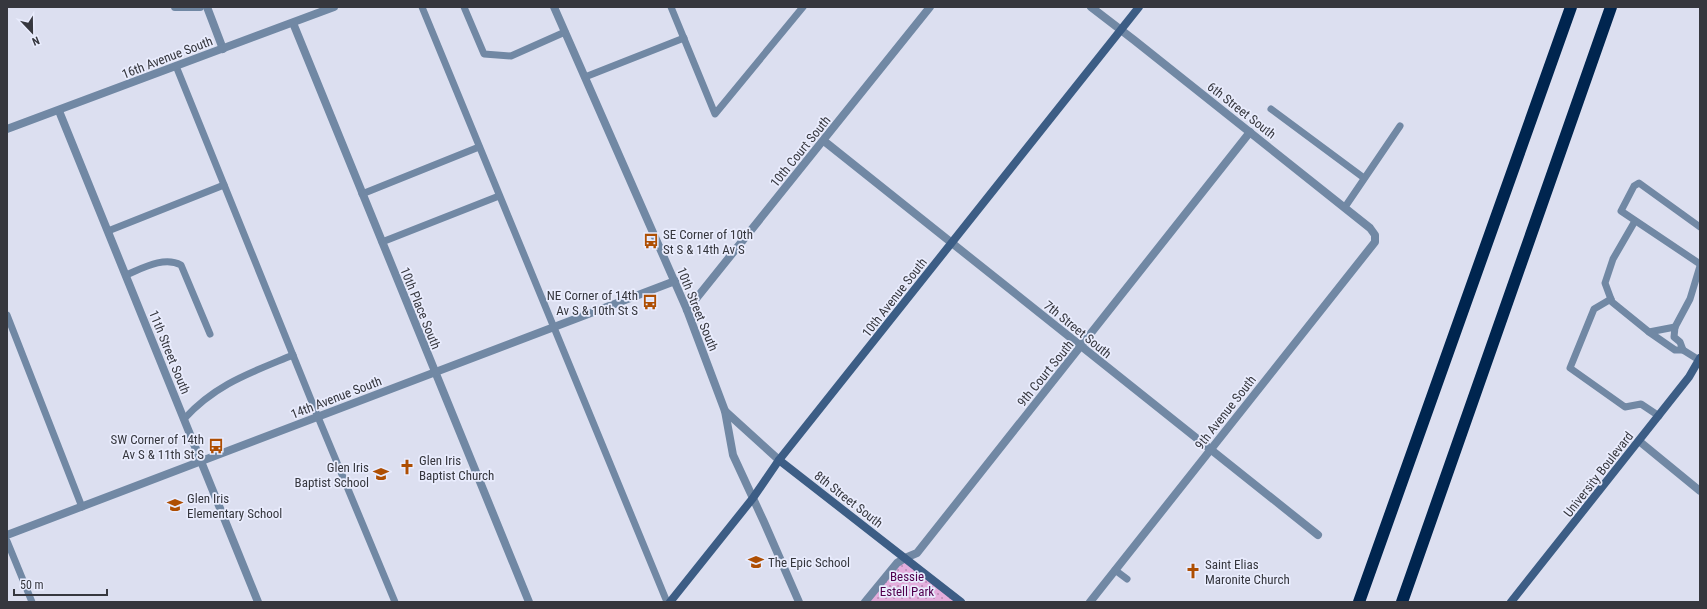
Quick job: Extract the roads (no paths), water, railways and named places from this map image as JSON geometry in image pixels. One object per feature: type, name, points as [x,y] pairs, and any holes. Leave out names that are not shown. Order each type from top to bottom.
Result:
[{"type":"highway","points":[[1359,602],[1571,7]]},
{"type":"highway","points":[[1402,602],[1611,7]]},
{"type":"street","points":[[175,7],[200,7]]},
{"type":"street","points":[[207,7],[223,49]]},
{"type":"street","name":"16th Avenue South","points":[[7,129],[59,111],[334,7]]},
{"type":"street","name":"10th Street South","points":[[554,7],[688,310],[725,411],[733,455],[799,602]]},
{"type":"street","name":"10th Court South","points":[[688,310],[930,7]]},
{"type":"street","name":"6th Street South","points":[[1091,7],[1370,228],[1375,235]]},
{"type":"street","name":"10th Avenue South","points":[[668,602],[753,498],[779,460],[1138,7]]},
{"type":"street","name":"10th Place South","points":[[293,22],[434,372],[529,602]]},
{"type":"street","name":"11th Street South","points":[[59,111],[258,602]]},
{"type":"street","name":"9th Court South","points":[[865,602],[897,563],[917,552],[1250,132]]},
{"type":"street","name":"7th Street South","points":[[824,141],[1318,535]]},
{"type":"street","name":"9th Avenue South","points":[[1090,602],[1374,242],[1375,235]]},
{"type":"street","name":"14th Avenue South","points":[[7,536],[675,281]]},
{"type":"street","name":"University Boulevard","points":[[1511,602],[1689,378],[1700,359]]},
{"type":"street","name":"8th Street South","points":[[725,411],[779,460],[961,602]]},
{"type":"street","points":[[1639,441],[1700,490]]},
{"type":"lane","points":[[422,7],[553,327],[668,602]]},
{"type":"lane","points":[[464,7],[484,54],[511,56],[565,32]]},
{"type":"lane","points":[[671,7],[715,114],[803,7]]},
{"type":"lane","points":[[585,77],[684,38]]},
{"type":"lane","points":[[176,66],[318,417],[395,602]]},
{"type":"lane","points":[[1271,109],[1364,178]]},
{"type":"lane","points":[[1345,208],[1400,126]]},
{"type":"lane","points":[[362,194],[479,146]]},
{"type":"lane","points":[[1683,350],[1680,342],[1674,338],[1675,326],[1690,299],[1700,265],[1621,211],[1634,186],[1639,183],[1700,227]]},
{"type":"lane","points":[[108,231],[224,185]]},
{"type":"lane","points":[[382,242],[499,196]]},
{"type":"lane","points":[[1635,221],[1613,259],[1605,283],[1612,302],[1649,332],[1675,350],[1683,350],[1700,359]]},
{"type":"lane","points":[[126,275],[152,264],[165,261],[171,261],[181,265],[210,334]]},
{"type":"lane","points":[[1611,299],[1594,309],[1570,368],[1625,407],[1640,404],[1659,416]]},
{"type":"lane","points":[[7,315],[82,507]]},
{"type":"lane","points":[[1649,332],[1675,326]]},
{"type":"lane","points":[[184,419],[198,403],[221,387],[237,378],[293,355]]},
{"type":"lane","points":[[7,542],[32,602]]},
{"type":"lane","points":[[1115,570],[1127,579]]},
{"type":"place","name":"SE Corner of 10th St S & 14th Av S","points":[[651,241]]},
{"type":"place","name":"NE Corner of 14th Av S & 10th St S","points":[[650,302]]},
{"type":"place","name":"SW Corner of 14th Av S & 11th St S","points":[[216,446]]},
{"type":"place","name":"Glen Iris Baptist Church","points":[[407,467]]},
{"type":"place","name":"Glen Iris Baptist School","points":[[381,474]]},
{"type":"place","name":"Glen Iris Elementary School","points":[[175,505]]},
{"type":"place","name":"The Epic School","points":[[756,562]]},
{"type":"place","name":"Saint Elias Maronite Church","points":[[1193,571]]},
{"type":"park label","name":"Bessie Estell Park","points":[[907,584]]}]
